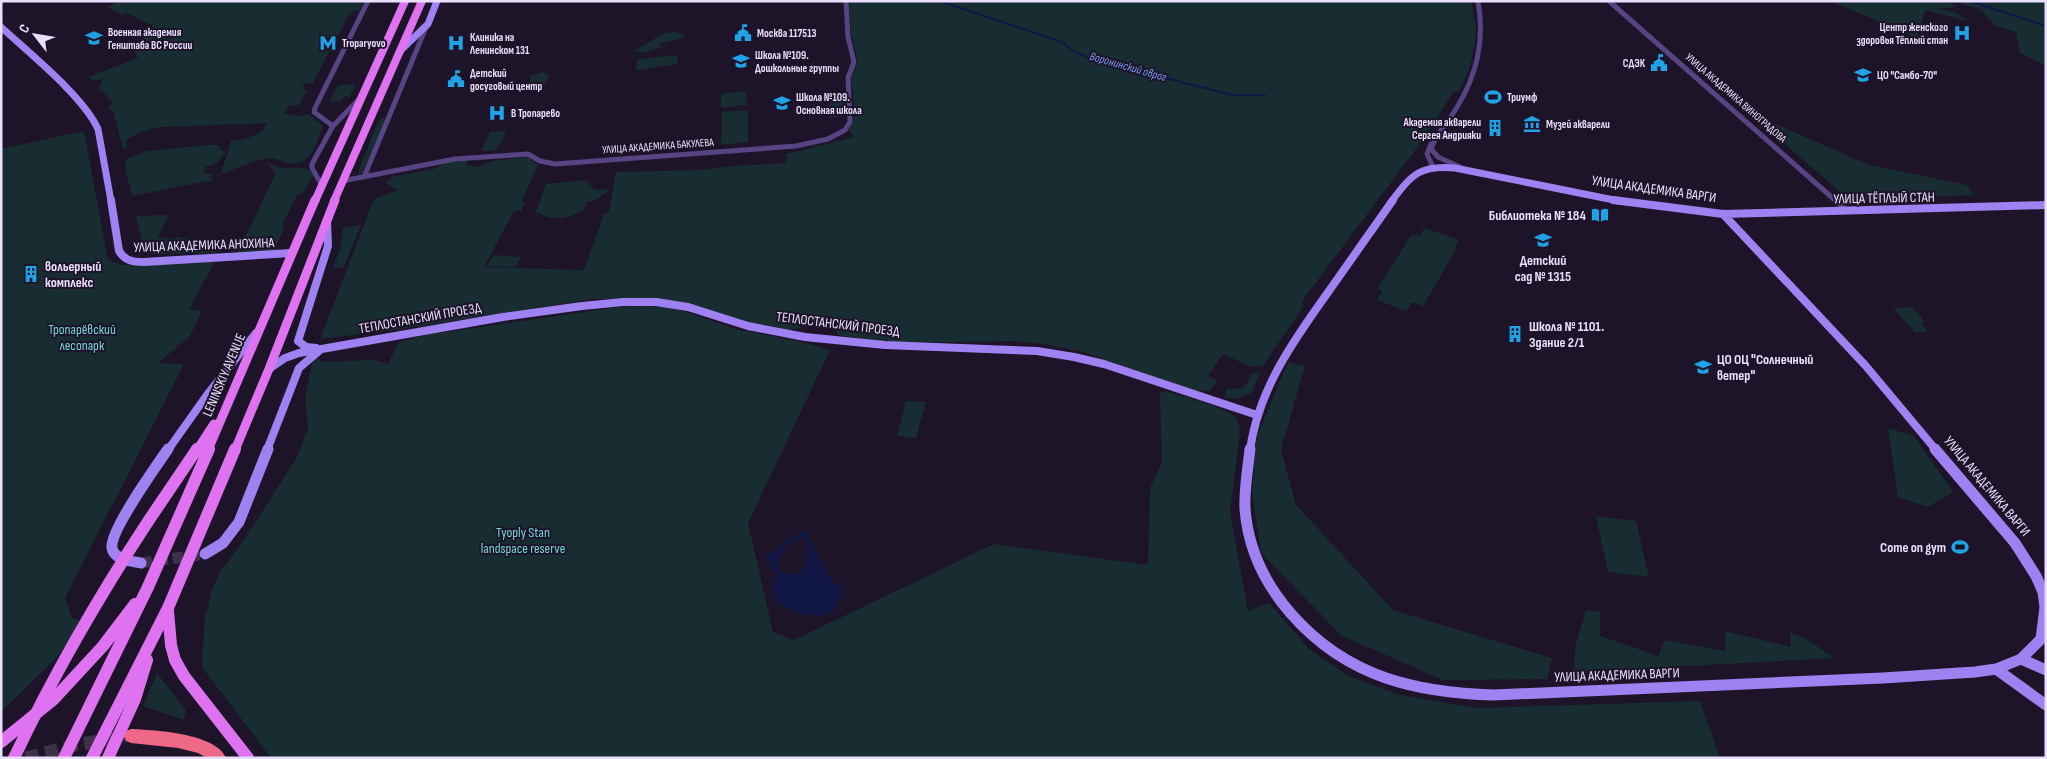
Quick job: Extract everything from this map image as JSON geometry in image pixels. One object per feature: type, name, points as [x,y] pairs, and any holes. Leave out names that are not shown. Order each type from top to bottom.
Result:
[{"type":"highway","points":[[132,736],[181,741],[215,753],[219,758]]},
{"type":"main road","name":"LENINSKIY AVENUE","points":[[64,758],[148,587],[227,407],[290,253],[405,1]]},
{"type":"main road","points":[[92,758],[168,608],[269,369],[342,181],[422,1]]},
{"type":"main road","points":[[14,758],[37,709],[115,572],[227,407]]},
{"type":"main road","points":[[1,742],[54,699],[102,646],[148,587]]},
{"type":"main road","points":[[168,608],[169,631],[175,660],[184,676],[248,758]]},
{"type":"main road","points":[[108,758],[135,698],[152,640]]},
{"type":"street","points":[[333,126],[314,112],[315,107],[368,1]]},
{"type":"street","points":[[364,177],[437,1]]},
{"type":"street","name":"УЛИЦА АКАДЕМИКА БАКУЛЕВА","points":[[342,181],[455,159],[528,154],[540,161],[556,164],[773,148],[828,139],[844,130],[850,122],[851,115],[848,78],[854,62],[848,37],[846,1]]},
{"type":"street","points":[[1433,167],[1427,150],[1459,105],[1476,71],[1480,54],[1482,26],[1478,1]]},
{"type":"street","name":"УЛИЦА АКАДЕМИКА ВИНОГРАДОВА","points":[[1609,1],[1848,211]]},
{"type":"street","points":[[400,52],[428,24]]},
{"type":"street","name":"УЛИЦА АКАДЕМИКА АНОХИНА","points":[[1,27],[65,86],[93,118],[98,129],[119,251],[122,257],[126,260],[144,262],[290,253]]},
{"type":"street","points":[[321,184],[312,168],[312,164],[333,126],[364,93]]},
{"type":"street","points":[[1437,138],[1432,149],[1435,155],[1470,170]]},
{"type":"street","name":"УЛИЦА АКАДЕМИКА ВАРГИ","points":[[1433,167],[1470,170],[1625,202],[1723,214],[1896,401],[2015,542],[2036,576],[2043,592],[2045,607],[2041,639],[2021,659],[1996,668],[1975,672],[1874,679],[1494,695],[1438,690],[1369,671],[1320,643],[1295,619],[1278,599],[1265,579],[1255,558],[1246,522],[1245,497],[1251,444],[1257,415],[1278,368],[1326,294],[1408,178],[1416,172],[1433,167]]},
{"type":"street","name":"УЛИЦА ТЁПЛЫЙ СТАН","points":[[1723,214],[2046,205]]},
{"type":"street","points":[[323,348],[306,347],[298,341],[328,246],[327,219]]},
{"type":"street","name":"ТЕПЛОСТАНСКИЙ ПРОЕЗД","points":[[269,369],[285,358],[323,348],[551,310],[623,302],[656,302],[688,307],[748,326],[805,337],[885,345],[1037,351],[1074,357],[1104,364],[1257,415]]},
{"type":"street","points":[[141,563],[126,560],[118,556],[112,549],[113,539],[120,524],[174,438],[229,365],[260,329]]},
{"type":"street","points":[[205,554],[223,543],[238,522],[299,368],[303,362],[323,348]]},
{"type":"street","points":[[2036,576],[2046,592]]},
{"type":"street","points":[[2021,659],[2046,670]]},
{"type":"street","points":[[1996,668],[2046,705]]},
{"type":"green space","points":[[121,1],[364,1],[359,12],[355,10],[349,14],[313,83],[304,84],[302,89],[307,91],[299,105],[289,106],[284,112],[285,114],[299,116],[309,114],[323,126],[308,158],[296,164],[272,158],[263,159],[221,174],[231,141],[257,134],[262,131],[267,123],[161,127],[146,130],[133,136],[125,142],[128,148],[123,149],[114,113],[109,107],[113,102],[99,88],[103,79],[93,81],[88,77],[138,58],[133,47],[153,26],[127,13],[121,15],[107,7]]},
{"type":"green space","points":[[849,1],[1471,1],[1476,27],[1475,44],[1469,70],[1458,92],[1454,91],[1422,141],[1302,301],[1303,307],[1264,364],[1262,366],[1249,366],[1223,354],[1208,376],[1218,381],[1209,391],[1192,390],[1080,351],[1044,344],[1012,341],[897,343],[837,335],[836,328],[814,325],[789,330],[631,299],[593,299],[394,330],[320,339],[374,199],[398,190],[386,183],[392,177],[434,169],[446,162],[468,160],[466,165],[477,167],[493,161],[528,157],[538,165],[521,202],[525,203],[521,211],[514,211],[484,267],[584,270],[604,214],[609,212],[616,172],[701,170],[787,163],[787,154],[854,137],[849,130],[855,114],[851,79],[858,61],[851,34]]},
{"type":"green space","points":[[1831,1],[1948,1],[1957,7],[1937,9],[1955,12],[1967,21],[1925,10],[1917,38]]},
{"type":"green space","points":[[1952,1],[2046,1],[2046,66],[2020,53],[2016,32],[1996,26],[1980,9]]},
{"type":"green space","points":[[676,32],[684,35],[684,38],[660,43],[661,48],[642,53],[634,51],[664,33]]},
{"type":"green space","points":[[678,56],[677,64],[639,70],[636,68],[637,60]]},
{"type":"green space","points":[[542,72],[546,73],[549,77],[543,88],[539,91],[531,90],[530,76]]},
{"type":"green space","points":[[356,84],[349,98],[345,96],[341,101],[329,102],[338,85]]},
{"type":"green space","points":[[746,91],[747,105],[721,108],[721,94]]},
{"type":"green space","points":[[843,99],[844,116],[829,118],[829,100]]},
{"type":"green space","points":[[748,110],[748,142],[721,145],[722,112]]},
{"type":"green space","points":[[381,118],[386,118],[363,172],[357,175],[376,126]]},
{"type":"green space","points":[[1773,123],[1869,165],[1967,185],[1974,195],[1854,200],[1847,198],[1762,124]]},
{"type":"green space","name":"Тропарёвский лесопарк","points":[[84,131],[108,260],[123,265],[215,261],[189,309],[202,311],[190,336],[158,363],[184,364],[65,598],[72,618],[84,621],[58,656],[1,712],[1,149]]},
{"type":"green space","points":[[504,131],[506,133],[496,150],[481,151],[490,132]]},
{"type":"green space","points":[[218,145],[222,151],[227,151],[217,163],[205,167],[204,173],[213,174],[211,177],[213,181],[132,196],[125,168],[126,159],[147,151]]},
{"type":"green space","points":[[267,163],[282,168],[304,168],[311,172],[313,176],[302,194],[297,195],[282,225],[284,229],[274,251],[237,254],[276,173]]},
{"type":"green space","points":[[585,180],[595,190],[608,189],[608,191],[596,200],[587,202],[583,211],[570,216],[554,218],[536,212],[546,184]]},
{"type":"green space","points":[[169,215],[158,237],[173,239],[176,237],[228,245],[215,253],[145,254],[136,216]]},
{"type":"green space","points":[[361,225],[344,267],[333,269],[340,249],[343,228]]},
{"type":"green space","points":[[1424,228],[1459,241],[1454,249],[1456,250],[1423,306],[1412,302],[1406,311],[1377,300],[1383,291],[1377,289],[1412,234],[1420,237]]},
{"type":"green space","points":[[494,255],[522,257],[515,267],[487,266]]},
{"type":"green space","name":"Tyoply Stan landspace reserve","points":[[658,306],[684,311],[735,329],[798,341],[830,350],[748,523],[773,632],[794,640],[994,544],[1148,565],[1150,488],[1162,463],[1160,393],[1165,391],[1222,409],[1235,417],[1238,422],[1240,432],[1230,512],[1248,611],[1269,603],[1309,649],[1350,677],[1400,695],[1477,708],[1700,701],[1720,758],[271,758],[202,667],[205,613],[208,610],[211,592],[221,569],[226,565],[247,535],[296,459],[308,429],[305,397],[313,359],[318,358],[322,362],[374,360],[388,364],[398,343],[420,336],[618,307]]},
{"type":"green space","points":[[1912,307],[1925,322],[1921,323],[1928,332],[1915,332],[1893,308]]},
{"type":"green space","points":[[1288,362],[1305,366],[1281,449],[1296,505],[1393,610],[1552,658],[1547,679],[1443,680],[1342,636],[1261,553],[1252,491],[1257,436]]},
{"type":"green space","points":[[1254,372],[1260,374],[1251,393],[1238,398],[1224,398],[1227,389],[1243,388],[1251,377],[1249,375]]},
{"type":"green space","points":[[906,401],[926,402],[916,438],[897,436]]},
{"type":"green space","points":[[1888,428],[1914,436],[1953,492],[1928,507],[1898,497]]},
{"type":"green space","points":[[1596,516],[1636,521],[1649,577],[1608,572]]},
{"type":"green space","points":[[1586,610],[1600,612],[1600,636],[1659,656],[1664,640],[1725,651],[1725,631],[1791,647],[1790,633],[1803,637],[1835,658],[1574,672],[1575,647]]},
{"type":"green space","points":[[157,673],[186,711],[184,720],[143,706]]},
{"type":"shaded area","points":[[805,531],[831,580],[842,587],[842,593],[835,610],[825,615],[809,615],[791,610],[777,600],[773,594],[772,586],[777,575],[766,559],[767,554],[778,549],[786,540]],"holes":[[[803,538],[808,543],[806,568],[796,574],[779,572],[777,560],[788,543]]]},
{"type":"waterway","name":"Воронинский овраг","points":[[940,1],[1059,41],[1075,52],[1094,60],[1233,95],[1265,95]]},
{"type":"waterway","points":[[1969,1],[2046,26]]},
{"type":"tunnel","points":[[141,563],[205,554]]},
{"type":"tunnel","points":[[26,758],[75,745],[125,737]]},
{"type":"place","name":"Москва 117513","points":[[743,33]]},
{"type":"place","name":"Центр женского здоровья Тёплый стан","points":[[1962,33]]},
{"type":"place","name":"Военная академия Генштаба ВС России","points":[[94,38]]},
{"type":"place","name":"Troparyovo","points":[[328,43]]},
{"type":"place","name":"Клиника на Ленинском 131","points":[[456,43]]},
{"type":"place","name":"Школа №109. Дошкольные группы","points":[[741,61]]},
{"type":"place","name":"СДЭК","points":[[1659,63]]},
{"type":"place","name":"ЦО \"Самбо-70\"","points":[[1863,75]]},
{"type":"place","name":"Детский досуговый центр","points":[[456,79]]},
{"type":"place","name":"Триумф","points":[[1493,97]]},
{"type":"place","name":"Школа №109. Основная школа","points":[[782,103]]},
{"type":"place","name":"В Тропарево","points":[[497,113]]},
{"type":"place","name":"Музей акварели","points":[[1532,124]]},
{"type":"place","name":"Академия акварели Сергея Андрияки","points":[[1495,128]]},
{"type":"place","name":"Библиотека № 184","points":[[1600,215]]},
{"type":"place","name":"Детский сад № 1315","points":[[1543,240]]},
{"type":"place","name":"вольерный комплекс","points":[[31,274]]},
{"type":"place","name":"Школа № 1101. Здание 2/1","points":[[1515,334]]},
{"type":"place","name":"ЦО ОЦ \"Солнечный ветер\"","points":[[1703,367]]},
{"type":"place","name":"Come on gym","points":[[1960,547]]}]
